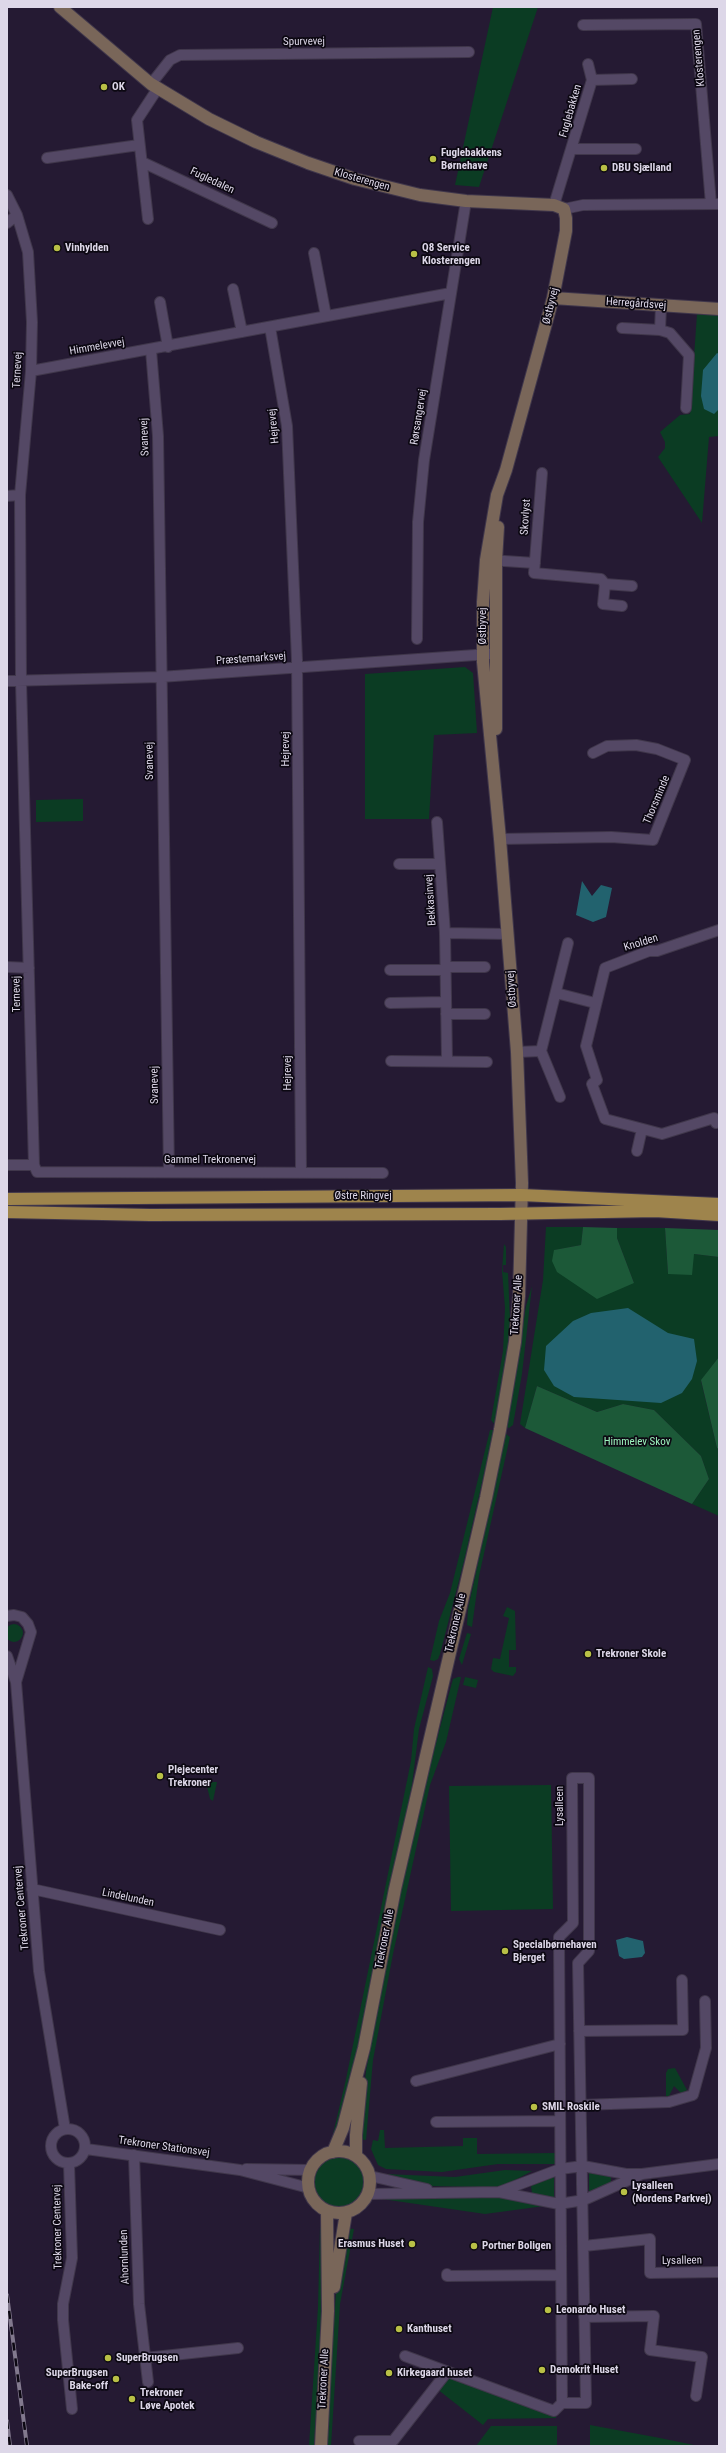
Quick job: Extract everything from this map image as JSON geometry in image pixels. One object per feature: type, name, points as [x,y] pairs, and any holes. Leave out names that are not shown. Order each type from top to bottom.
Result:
[{"type":"main road","name":"Østre Ringvej","points":[[7,1199],[521,1195],[719,1204]]},
{"type":"main road","name":"Østre Ringvej","points":[[7,1212],[150,1215],[521,1214],[655,1211],[719,1214]]},
{"type":"street","name":"Klosterengen","points":[[60,7],[155,86],[209,119],[256,142],[308,164],[355,179],[420,195],[466,201],[559,207],[582,205],[715,204],[696,24],[583,25]]},
{"type":"street","name":"Spurvevej","points":[[155,86],[170,60],[180,55],[469,52]]},
{"type":"street","name":"Fuglebakken","points":[[559,207],[592,80],[588,64]]},
{"type":"street","name":"Fuglebakken","points":[[592,80],[632,79]]},
{"type":"street","points":[[148,219],[137,120],[155,86]]},
{"type":"street","points":[[47,158],[139,145]]},
{"type":"street","name":"Fuglebakken","points":[[573,149],[636,149]]},
{"type":"street","name":"Fugledalen","points":[[142,162],[272,223]]},
{"type":"street","name":"Ternevej","points":[[7,195],[17,216],[28,252],[30,278],[31,371],[20,495],[21,681],[35,1169]]},
{"type":"street","name":"Rørsangervej","points":[[417,638],[418,515],[424,460],[466,201]]},
{"type":"street","name":"Østbyvej","points":[[521,1195],[517,1052],[496,784],[483,654],[483,602],[506,470],[553,298],[566,228],[559,207]]},
{"type":"street","points":[[7,223],[17,216]]},
{"type":"street","points":[[314,253],[326,316]]},
{"type":"street","points":[[233,289],[242,332]]},
{"type":"street","name":"Himmelevvej","points":[[31,371],[168,347],[451,293]]},
{"type":"street","name":"Herregårdsvej","points":[[553,298],[719,309]]},
{"type":"street","points":[[160,302],[168,347]]},
{"type":"street","points":[[660,330],[661,306]]},
{"type":"street","name":"Hejrevej","points":[[270,327],[288,426],[298,668],[301,1172]]},
{"type":"street","points":[[622,328],[660,330],[670,333],[689,355],[686,408]]},
{"type":"street","name":"Svanevej","points":[[151,350],[158,436],[160,677],[169,1172]]},
{"type":"street","name":"Skovlyst","points":[[535,564],[542,473]]},
{"type":"street","points":[[7,496],[20,495]]},
{"type":"street","points":[[491,560],[535,564],[534,573],[601,579],[605,584],[603,604],[622,606]]},
{"type":"street","name":"Østbyvej","points":[[491,560],[496,654],[496,784]]},
{"type":"street","points":[[605,584],[632,586]]},
{"type":"street","name":"Præstemarksvej","points":[[7,681],[160,677],[496,654]]},
{"type":"street","name":"Thorsminde","points":[[500,838],[604,837],[653,840],[685,760],[657,749],[636,745],[607,746],[594,753]]},
{"type":"street","name":"Bekkasinvej","points":[[437,822],[445,933],[447,1061]]},
{"type":"street","name":"Bekkasinvej","points":[[399,864],[440,864]]},
{"type":"street","name":"Knolden","points":[[719,930],[657,951],[649,951],[605,968],[595,1003],[586,1046],[597,1080],[592,1084],[605,1119],[662,1134],[714,1118],[716,1123],[719,1122]]},
{"type":"street","name":"Bekkasinvej","points":[[445,933],[508,934]]},
{"type":"street","points":[[560,1097],[541,1051],[568,943]]},
{"type":"street","points":[[390,970],[485,967]]},
{"type":"street","points":[[7,968],[29,968]]},
{"type":"street","points":[[556,993],[595,1003]]},
{"type":"street","points":[[390,1003],[446,1002]]},
{"type":"street","points":[[446,1014],[485,1014]]},
{"type":"street","points":[[517,1052],[541,1051]]},
{"type":"street","points":[[391,1061],[487,1062]]},
{"type":"street","points":[[637,1151],[642,1129]]},
{"type":"street","name":"Gammel Trekronervej","points":[[7,1165],[35,1169],[169,1172],[383,1173]]},
{"type":"street","name":"Trekroner Alle","points":[[333,2152],[343,2128],[364,2048],[397,1881],[500,1430],[515,1342],[519,1296],[521,1195]]},
{"type":"street","name":"Trekroner Centervej","points":[[7,1616],[14,1615],[22,1617],[28,1624],[31,1632],[16,1682]]},
{"type":"street","name":"Trekroner Centervej","points":[[7,1656],[16,1682],[32,1889],[44,2008],[65,2129]]},
{"type":"street","name":"Lysalleen","points":[[405,2356],[554,2411],[562,2403],[586,2403],[584,2200],[578,1962],[590,1951],[589,1778],[572,1778],[573,1923]]},
{"type":"street","name":"Lindelunden","points":[[32,1889],[220,1930]]},
{"type":"street","points":[[562,2403],[559,2204],[559,1937],[573,1923],[589,1922]]},
{"type":"street","points":[[579,2031],[683,2030],[682,1980]]},
{"type":"street","points":[[581,2105],[669,2102],[693,2094],[706,2048],[705,2001]]},
{"type":"street","points":[[416,2081],[560,2044]]},
{"type":"street","name":"Trekroner Alle","points":[[356,2156],[356,2135],[364,2048]]},
{"type":"street","points":[[436,2122],[560,2122]]},
{"type":"street","points":[[65,2129],[80,2134],[84,2138],[86,2148],[83,2156],[76,2162],[68,2164],[57,2160],[51,2150],[54,2137],[65,2129]]},
{"type":"street","name":"Trekroner Stationsvej","points":[[86,2148],[240,2170],[309,2188]]},
{"type":"street","points":[[333,2152],[345,2152],[356,2156],[365,2165],[370,2176],[368,2194],[359,2206],[346,2213],[327,2211],[313,2200],[309,2188],[311,2170],[322,2156],[333,2152]]},
{"type":"street","name":"Ahornlunden","points":[[134,2155],[139,2304],[148,2382]]},
{"type":"street","name":"Trekroner Centervej","points":[[68,2164],[72,2258],[63,2304],[63,2320],[72,2408]]},
{"type":"street","points":[[499,2192],[560,2169],[583,2166],[626,2174],[642,2174],[719,2164]]},
{"type":"street","name":"Trekroner Stationsvej","points":[[240,2170],[254,2168],[311,2170]]},
{"type":"street","points":[[368,2194],[499,2192],[559,2204],[584,2200],[642,2174]]},
{"type":"street","points":[[370,2176],[424,2188],[430,2192]]},
{"type":"street","name":"Trekroner Alle","points":[[321,2446],[328,2311],[327,2211]]},
{"type":"street","name":"Trekroner Alle","points":[[328,2311],[332,2303],[346,2213]]},
{"type":"street","name":"Lysalleen","points":[[584,2246],[650,2239],[650,2273],[719,2272]]},
{"type":"street","points":[[446,2274],[447,2276],[560,2275]]},
{"type":"street","points":[[584,2317],[654,2316],[650,2350],[702,2357],[696,2396]]},
{"type":"street","points":[[145,2358],[238,2348]]},
{"type":"street","points":[[359,2441],[393,2442],[447,2372]]},
{"type":"shaded area","points":[[493,7],[538,7],[479,187],[455,185]]},
{"type":"shaded area","points":[[697,314],[719,315],[719,436],[709,437],[702,523],[658,457],[665,448],[665,442],[660,432],[680,415],[690,414]]},
{"type":"shaded area","points":[[717,353],[719,354],[719,409],[714,414],[704,409],[701,396],[703,370]]},
{"type":"shaded area","points":[[465,667],[473,673],[477,733],[434,735],[429,819],[365,819],[365,674]]},
{"type":"shaded area","points":[[83,799],[83,821],[36,822],[36,800]]},
{"type":"shaded area","points":[[582,881],[592,896],[601,885],[612,888],[606,917],[593,922],[576,915]]},
{"type":"shaded area","points":[[546,1227],[583,1227],[581,1245],[555,1250],[634,1283],[617,1238],[617,1228],[665,1228],[668,1274],[694,1254],[719,1257],[719,1357],[701,1381],[717,1448],[719,1449],[719,1516],[692,1504],[709,1479],[701,1456],[654,1410],[623,1404],[597,1412],[537,1386],[525,1428],[520,1424],[543,1280]]},
{"type":"shaded area","points":[[504,1244],[506,1247],[506,1265],[503,1265],[503,1272],[508,1273],[510,1320],[508,1347],[495,1425],[491,1420],[503,1351],[505,1308],[502,1271]]},
{"type":"shaded area","points":[[532,1286],[522,1374],[513,1425],[509,1428],[507,1427],[526,1306]]},
{"type":"shaded area","points":[[628,1308],[668,1333],[694,1339],[697,1361],[692,1379],[682,1393],[661,1403],[574,1397],[554,1386],[544,1370],[546,1346],[573,1321],[591,1313]]},
{"type":"shaded area","points":[[490,1430],[494,1430],[464,1561],[440,1654],[438,1659],[434,1661],[430,1660],[439,1621],[450,1593]]},
{"type":"shaded area","points":[[506,1434],[510,1437],[479,1576],[472,1627],[467,1625],[468,1609]]},
{"type":"shaded area","points":[[507,1607],[515,1611],[516,1650],[509,1650],[509,1667],[516,1667],[516,1672],[513,1676],[494,1672],[491,1669],[493,1658],[500,1659],[509,1618],[503,1616]]},
{"type":"shaded area","points":[[14,1624],[20,1627],[23,1633],[20,1639],[14,1642],[8,1639],[5,1633],[8,1627]]},
{"type":"shaded area","points":[[467,1633],[471,1634],[462,1665],[459,1659]]},
{"type":"shaded area","points":[[428,1667],[432,1669],[433,1676],[419,1729],[412,1785],[352,2080],[337,2135],[333,2134],[346,2079],[411,1761],[414,1729]]},
{"type":"shaded area","points":[[461,1677],[446,1742],[430,1785],[393,1954],[373,2060],[366,2140],[359,2139],[366,2071],[397,1907],[422,1796],[450,1690],[453,1679]]},
{"type":"shaded area","points":[[465,1677],[478,1680],[476,1688],[463,1685]]},
{"type":"shaded area","points":[[206,1782],[217,1782],[213,1801],[210,1799]]},
{"type":"shaded area","points":[[551,1785],[553,1909],[451,1911],[449,1786]]},
{"type":"shaded area","points":[[627,1937],[643,1941],[645,1953],[642,1957],[624,1959],[619,1956],[616,1940]]},
{"type":"shaded area","points":[[675,2068],[687,2090],[682,2094],[674,2086],[669,2096],[666,2096],[666,2073],[668,2069]]},
{"type":"shaded area","points":[[380,2130],[384,2130],[385,2148],[463,2146],[463,2138],[477,2138],[477,2154],[555,2153],[555,2164],[498,2164],[442,2172],[386,2169],[378,2165],[371,2149],[373,2140],[378,2141]]},
{"type":"shaded area","points":[[338,2155],[348,2157],[356,2163],[362,2171],[364,2181],[362,2191],[356,2199],[348,2205],[338,2207],[328,2205],[320,2199],[314,2191],[312,2181],[314,2171],[320,2163],[328,2157]]},
{"type":"shaded area","points":[[505,2170],[532,2171],[502,2187],[428,2186],[385,2174],[455,2177]]},
{"type":"shaded area","points":[[589,2171],[611,2175],[611,2184],[589,2194]]},
{"type":"shaded area","points":[[554,2176],[554,2199],[532,2194],[531,2185]]},
{"type":"shaded area","points":[[383,2196],[514,2196],[552,2205],[485,2214],[382,2199]]},
{"type":"shaded area","points":[[320,2227],[324,2227],[325,2266],[314,2446],[309,2446],[318,2307]]},
{"type":"shaded area","points":[[346,2228],[354,2229],[340,2304],[331,2446],[325,2446],[337,2279]]},
{"type":"shaded area","points":[[455,2378],[556,2416],[556,2418],[488,2419],[483,2425],[437,2389],[444,2380]]},
{"type":"shaded area","points":[[590,2425],[660,2438],[699,2446],[590,2446]]},
{"type":"shaded area","points":[[491,2426],[557,2426],[557,2446],[476,2446]]},
{"type":"green space","points":[[583,1227],[617,1228],[617,1238],[634,1283],[597,1299],[557,1272],[552,1261],[554,1250],[581,1245]]},
{"type":"green space","points":[[665,1228],[719,1230],[719,1257],[694,1254],[692,1275],[668,1274]]},
{"type":"green space","points":[[719,1357],[719,1449],[717,1448],[701,1380]]},
{"type":"green space","name":"Himmelev Skov","points":[[537,1386],[597,1412],[623,1404],[654,1410],[701,1456],[709,1479],[692,1504],[525,1428]]},
{"type":"railway","points":[[7,2295],[27,2446]]},
{"type":"railway","points":[[7,2421],[10,2446]]},
{"type":"place","name":"OK","points":[[104,87]]},
{"type":"place","name":"Fuglebakkens Børnehave","points":[[433,159]]},
{"type":"place","name":"DBU Sjælland","points":[[604,168]]},
{"type":"place","name":"Vinhylden","points":[[57,248]]},
{"type":"place","name":"Q8 Service Klosterengen","points":[[414,254]]},
{"type":"place","name":"Trekroner Skole","points":[[588,1654]]},
{"type":"place","name":"Plejecenter Trekroner","points":[[160,1776]]},
{"type":"place","name":"Specialbørnehaven Bjerget","points":[[505,1951]]},
{"type":"place","name":"SMIL Roskile","points":[[534,2107]]},
{"type":"place","name":"Lysalleen (Nordens Parkvej)","points":[[624,2192]]},
{"type":"place","name":"Erasmus Huset","points":[[412,2244]]},
{"type":"place","name":"Portner Boligen","points":[[474,2246]]},
{"type":"place","name":"Leonardo Huset","points":[[548,2310]]},
{"type":"place","name":"Kanthuset","points":[[399,2329]]},
{"type":"place","name":"SuperBrugsen","points":[[108,2358]]},
{"type":"place","name":"Demokrit Huset","points":[[542,2370]]},
{"type":"place","name":"Kirkegaard huset","points":[[389,2373]]},
{"type":"place","name":"SuperBrugsen Bake-off","points":[[116,2379]]},
{"type":"place","name":"Trekroner Løve Apotek","points":[[132,2399]]}]
